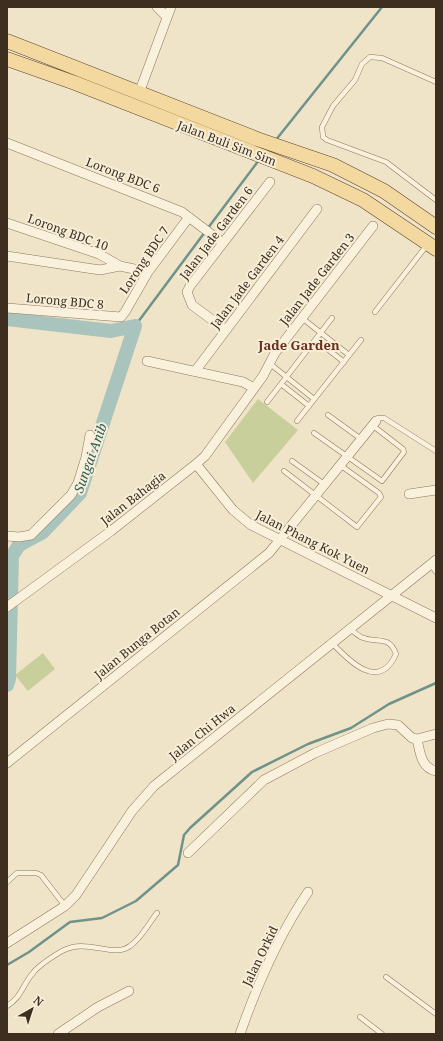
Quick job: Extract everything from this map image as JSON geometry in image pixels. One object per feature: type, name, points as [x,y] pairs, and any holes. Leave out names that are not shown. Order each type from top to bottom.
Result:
[{"type":"main road","name":"Jalan Buli Sim Sim","points":[[8,42],[257,139],[333,165],[363,180],[406,206],[436,227]]},
{"type":"main road","name":"Jalan Buli Sim Sim","points":[[7,59],[56,76],[313,176],[363,200],[432,247]]},
{"type":"main road","points":[[7,65],[56,76]]},
{"type":"street","points":[[157,7],[167,17]]},
{"type":"street","points":[[139,93],[171,7]]},
{"type":"street","name":"Lorong BDC 6","points":[[7,143],[164,204],[189,217],[223,243]]},
{"type":"street","name":"Jalan Jade Garden 6","points":[[226,330],[192,304],[188,299],[187,292],[190,286],[270,182]]},
{"type":"street","name":"Jalan Jade Garden 4","points":[[196,370],[317,209]]},
{"type":"street","name":"Lorong BDC 7","points":[[121,317],[148,272],[189,217]]},
{"type":"street","name":"Lorong BDC 10","points":[[7,223],[99,254],[120,266]]},
{"type":"street","name":"Jalan Jade Garden 3","points":[[254,388],[269,363],[302,318],[373,226]]},
{"type":"street","points":[[7,256],[100,270],[120,266],[148,272]]},
{"type":"street","name":"Lorong BDC 8","points":[[7,308],[121,317]]},
{"type":"street","points":[[147,361],[196,370],[243,382],[254,388]]},
{"type":"street","name":"Jalan Bahagia","points":[[7,607],[111,531],[196,464],[205,456],[254,388]]},
{"type":"street","name":"Jalan Bunga Botan","points":[[7,763],[175,627],[250,569],[269,552],[374,423]]},
{"type":"street","points":[[7,536],[19,537],[31,535],[67,500],[78,483],[89,445],[90,435]]},
{"type":"street","name":"Jalan Phang Kok Yuen","points":[[196,464],[238,515],[251,525],[436,618]]},
{"type":"street","points":[[409,494],[436,490]]},
{"type":"street","name":"Jalan Chi Hwa","points":[[7,943],[65,906],[82,888],[132,811],[145,794],[332,643],[434,565]]},
{"type":"street","points":[[188,853],[264,780],[316,753],[384,725],[398,725],[412,738],[417,739],[436,734]]},
{"type":"street","points":[[417,739],[423,761],[427,767],[436,771]]},
{"type":"street","name":"Jalan Orkid","points":[[240,1034],[250,1006],[279,942],[297,907],[308,892]]},
{"type":"street","points":[[58,1034],[98,1007],[129,991]]},
{"type":"lane","points":[[436,82],[382,58],[370,57],[362,64],[350,87],[338,98],[322,127],[322,132],[327,140],[386,162],[436,200]]},
{"type":"lane","points":[[375,312],[432,247]]},
{"type":"lane","points":[[302,318],[349,355]]},
{"type":"lane","points":[[268,402],[332,318]]},
{"type":"lane","points":[[316,340],[344,362]]},
{"type":"lane","points":[[297,421],[361,340]]},
{"type":"lane","points":[[269,363],[314,399]]},
{"type":"lane","points":[[281,384],[309,406]]},
{"type":"lane","points":[[328,415],[361,439]]},
{"type":"lane","points":[[314,433],[379,481],[384,480],[404,452],[403,449],[374,423],[381,417],[436,451]]},
{"type":"lane","points":[[292,461],[324,484]]},
{"type":"lane","points":[[284,471],[314,496],[357,527],[381,497],[379,493],[340,465]]},
{"type":"lane","points":[[332,643],[347,659],[366,672],[379,671],[393,661],[396,654],[394,647],[383,640],[361,637],[350,629]]},
{"type":"lane","points":[[7,882],[17,873],[36,873],[41,875],[65,906]]},
{"type":"lane","points":[[7,1006],[21,994],[33,972],[64,950],[80,945],[114,950],[126,949],[132,946],[157,913]]},
{"type":"lane","points":[[386,977],[436,1014]]},
{"type":"lane","points":[[360,1017],[382,1034]]},
{"type":"green space","points":[[258,399],[298,430],[253,483],[225,442]]},
{"type":"green space","points":[[43,653],[55,669],[28,691],[15,675]]},
{"type":"waterway","points":[[275,141],[382,7]]},
{"type":"waterway","points":[[208,228],[259,160]]},
{"type":"waterway","points":[[135,326],[205,232]]},
{"type":"waterway","points":[[7,319],[111,331],[135,326]]},
{"type":"waterway","name":"Sungai Anib","points":[[7,685],[9,679],[12,556],[19,545],[43,532],[80,493],[135,326]]},
{"type":"waterway","points":[[7,965],[29,952],[70,922],[102,918],[136,901],[178,865],[184,835],[190,828],[252,772],[308,744],[351,728],[389,704],[436,683]]},
{"type":"district","name":"Jade Garden","points":[[299,345]]}]
